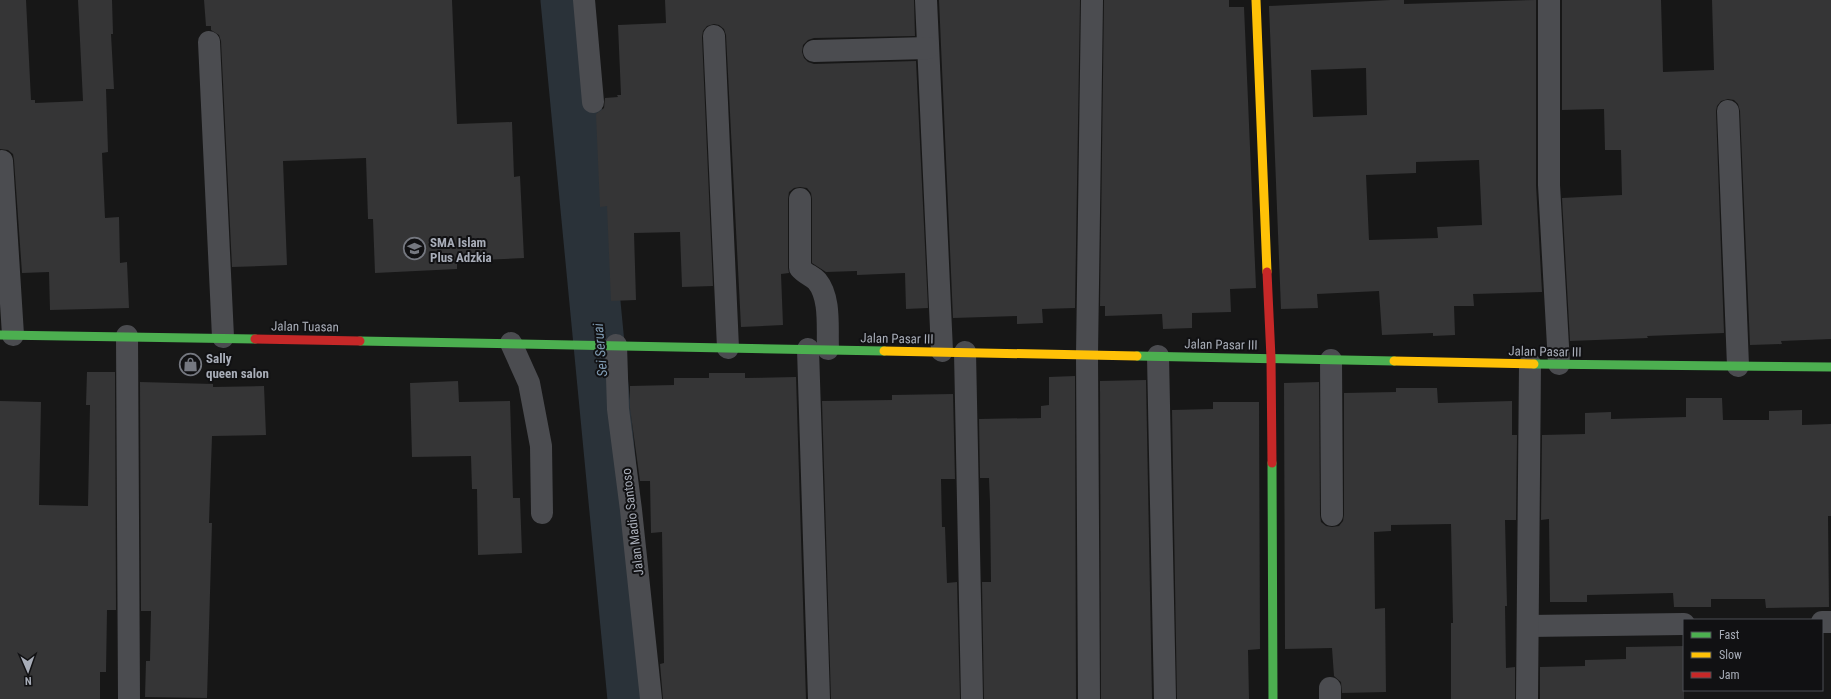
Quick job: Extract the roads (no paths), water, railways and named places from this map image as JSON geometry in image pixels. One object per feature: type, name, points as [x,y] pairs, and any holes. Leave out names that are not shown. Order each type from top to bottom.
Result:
[{"type":"street","points":[[584,0],[593,102]]},
{"type":"street","points":[[926,0],[942,351]]},
{"type":"street","points":[[1089,699],[1087,355],[1092,0]]},
{"type":"street","points":[[1256,0],[1271,358],[1273,699]]},
{"type":"street","points":[[1549,0],[1549,185],[1559,364]]},
{"type":"street","points":[[714,36],[728,348]]},
{"type":"street","points":[[209,42],[223,337]]},
{"type":"street","points":[[814,51],[928,48]]},
{"type":"street","points":[[1728,111],[1738,366]]},
{"type":"street","points":[[2,161],[7,335]]},
{"type":"street","points":[[800,199],[800,268],[805,274],[816,279],[823,289],[826,302],[818,349],[820,699]]},
{"type":"street","name":"Jalan Tuasan","points":[[7,335],[223,337],[613,345]]},
{"type":"street","points":[[127,336],[129,699]]},
{"type":"street","points":[[511,343],[529,383],[542,446],[542,513]]},
{"type":"street","name":"Jalan Pasar III","points":[[613,345],[1530,364],[1831,367]]},
{"type":"street","name":"Jalan Madio Santoso","points":[[613,345],[618,409],[631,510],[651,699]]},
{"type":"street","points":[[965,352],[972,699]]},
{"type":"street","points":[[1158,356],[1165,699]]},
{"type":"street","points":[[1331,360],[1332,515]]},
{"type":"street","points":[[1526,699],[1530,364]]},
{"type":"street","points":[[1528,626],[1683,624]]},
{"type":"waterway","name":"Sei Seruai","points":[[566,0],[633,699]]},
{"type":"place","name":"SMA Islam Plus Adzkia","points":[[415,249]]},
{"type":"place","name":"Sally queen salon","points":[[190,365]]}]
